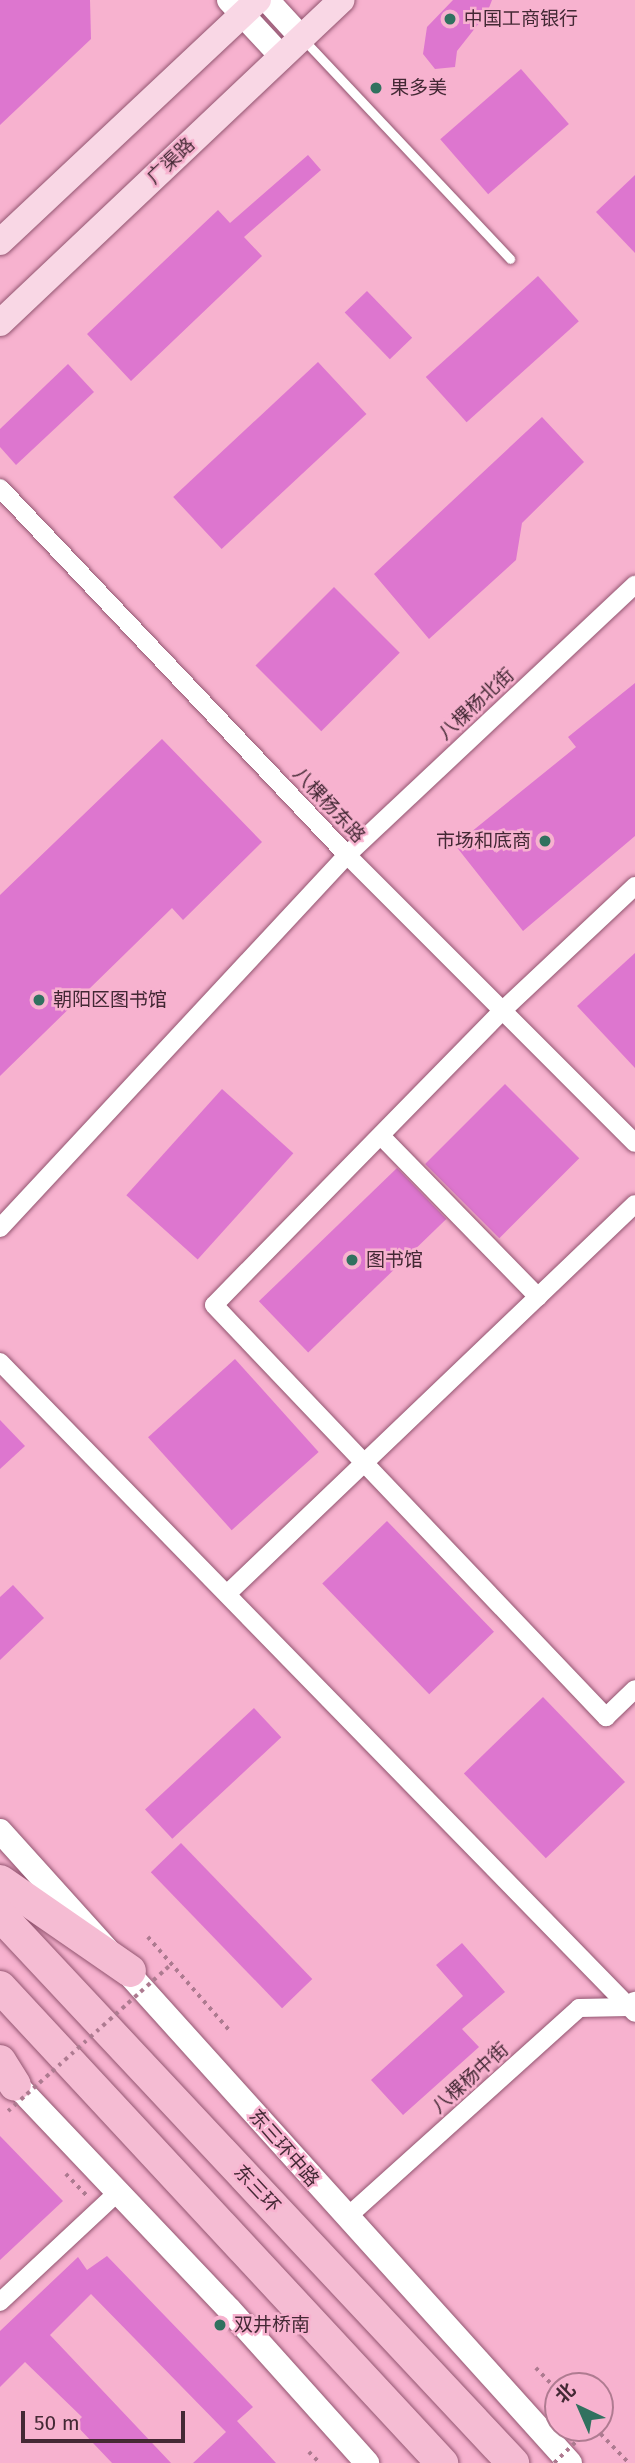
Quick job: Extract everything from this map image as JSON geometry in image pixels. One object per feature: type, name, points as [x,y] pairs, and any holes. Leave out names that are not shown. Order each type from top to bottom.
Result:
[{"type":"highway","points":[[0,1881],[130,1971]]},
{"type":"highway","name":"东三环","points":[[0,1915],[513,2463]]},
{"type":"highway","points":[[0,1987],[442,2463]]},
{"type":"main road","name":"广渠路","points":[[0,323],[342,0]]},
{"type":"main road","points":[[0,242],[244,5]]},
{"type":"street","points":[[267,0],[302,38]]},
{"type":"street","points":[[244,5],[282,57]]},
{"type":"street","name":"八棵杨东路","points":[[0,488],[346,855],[635,1143]]},
{"type":"street","name":"八棵杨北街","points":[[0,1228],[346,855],[635,585]]},
{"type":"street","points":[[635,886],[501,1012],[214,1305],[607,1717],[635,1689]]},
{"type":"street","points":[[380,1136],[538,1297]]},
{"type":"street","points":[[227,1594],[635,1204]]},
{"type":"street","points":[[0,1362],[633,2007]]},
{"type":"street","name":"东三环中路","points":[[0,1831],[130,1971],[346,2218],[570,2463]]},
{"type":"street","name":"八棵杨中街","points":[[346,2218],[579,2008],[633,2007]]},
{"type":"street","points":[[6,2082],[108,2202],[229,2309],[368,2463]]},
{"type":"street","points":[[0,2302],[108,2202]]},
{"type":"lane","points":[[302,38],[510,260]]},
{"type":"path","points":[[148,1937],[230,2031]]},
{"type":"path","points":[[6,2082],[171,1964]]},
{"type":"path","points":[[58,2165],[108,2202]]},
{"type":"path","points":[[536,2368],[544,2376]]},
{"type":"path","points":[[554,2463],[577,2442]]},
{"type":"path","points":[[607,2442],[629,2463]]},
{"type":"path","points":[[309,2452],[320,2463]]},
{"type":"building","points":[[0,0],[90,0],[91,39],[0,125]]},
{"type":"building","points":[[453,0],[492,0],[487,13],[457,51],[455,67],[435,69],[423,54],[427,27]]},
{"type":"building","points":[[521,69],[569,124],[488,194],[440,139]]},
{"type":"building","points":[[308,155],[321,170],[244,237],[262,256],[131,381],[87,334],[218,210],[230,223]]},
{"type":"building","points":[[635,175],[635,253],[596,212]]},
{"type":"building","points":[[538,276],[579,321],[467,422],[426,377]]},
{"type":"building","points":[[367,291],[412,338],[390,359],[345,313]]},
{"type":"building","points":[[318,362],[366,414],[222,549],[173,497]]},
{"type":"building","points":[[68,364],[94,392],[16,465],[0,447],[0,429]]},
{"type":"building","points":[[542,417],[584,462],[522,523],[516,560],[429,639],[374,574]]},
{"type":"building","points":[[334,587],[400,653],[321,731],[256,665]]},
{"type":"building","name":"市场和底商","points":[[635,683],[635,836],[523,931],[455,845],[576,747],[568,737]]},
{"type":"building","points":[[162,739],[262,842],[183,920],[172,908],[0,1076],[0,895]]},
{"type":"building","points":[[635,953],[635,1068],[577,1006]]},
{"type":"building","points":[[505,1084],[579,1158],[499,1238],[425,1164]]},
{"type":"building","points":[[222,1089],[293,1153],[198,1260],[126,1195]]},
{"type":"building","name":"图书馆","points":[[397,1168],[446,1219],[308,1352],[259,1301]]},
{"type":"building","points":[[235,1359],[319,1452],[232,1530],[148,1437]]},
{"type":"building","points":[[0,1420],[25,1446],[0,1469]]},
{"type":"building","points":[[387,1521],[494,1632],[429,1694],[322,1584]]},
{"type":"building","points":[[13,1585],[44,1618],[0,1660],[0,1597]]},
{"type":"building","points":[[543,1697],[625,1782],[546,1858],[464,1773]]},
{"type":"building","points":[[254,1708],[281,1737],[172,1839],[145,1810]]},
{"type":"building","points":[[181,1843],[312,1979],[282,2008],[151,1872]]},
{"type":"building","points":[[462,1943],[505,1992],[462,2029],[479,2047],[403,2115],[371,2080],[463,1996],[436,1965]]},
{"type":"building","points":[[0,2136],[63,2201],[0,2260]]},
{"type":"building","points":[[107,2256],[253,2407],[237,2421],[276,2463],[193,2463],[226,2432],[91,2294],[50,2335],[171,2463],[112,2463],[75,2424],[82,2417],[25,2362],[0,2387],[0,2331],[78,2257],[87,2270]]},
{"type":"place","name":"中国工商银行","points":[[450,19]]},
{"type":"place","name":"果多美","points":[[376,88]]},
{"type":"place","name":"市场和底商","points":[[545,841]]},
{"type":"place","name":"朝阳区图书馆","points":[[39,1000]]},
{"type":"place","name":"图书馆","points":[[352,1260]]},
{"type":"place","name":"双井桥南","points":[[220,2325]]}]
